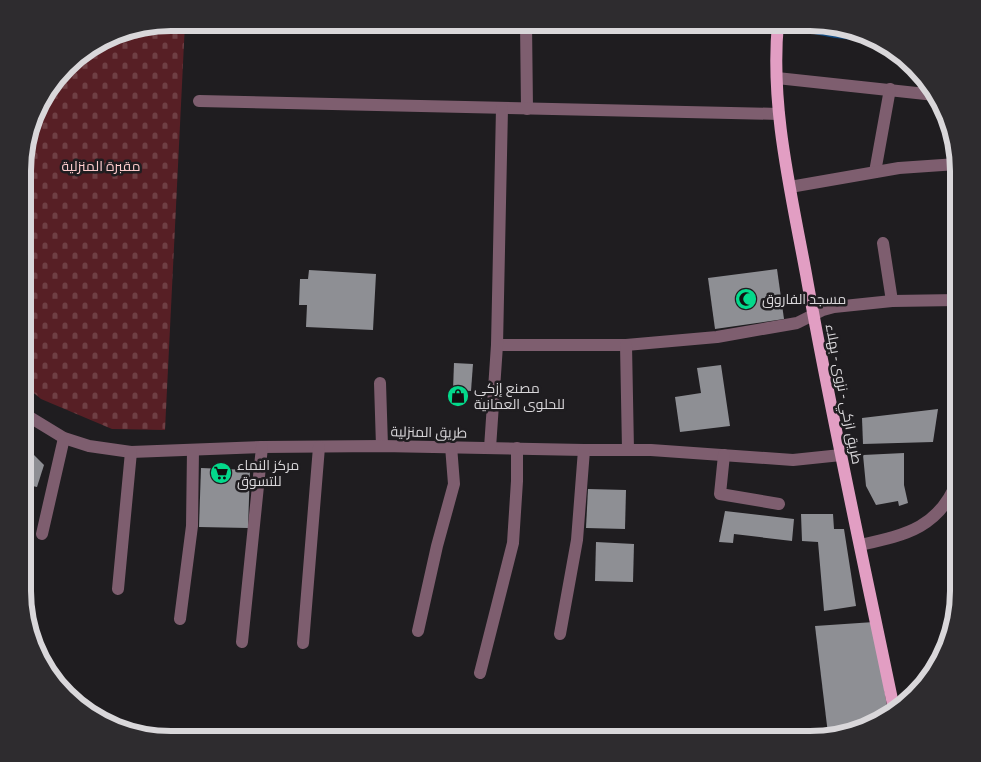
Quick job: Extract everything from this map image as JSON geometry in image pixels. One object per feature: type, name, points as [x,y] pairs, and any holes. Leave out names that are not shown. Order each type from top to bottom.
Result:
[{"type":"main road","name":"طريق ازكي - نزوى - بهلاء","points":[[777,32],[776,49],[779,114],[790,187],[813,315],[893,703]]},
{"type":"street","points":[[526,32],[527,108]]},
{"type":"street","points":[[777,78],[926,94]]},
{"type":"street","points":[[875,172],[890,89]]},
{"type":"street","points":[[199,101],[779,114]]},
{"type":"street","points":[[490,448],[497,345],[502,108]]},
{"type":"street","points":[[790,187],[875,172],[950,164]]},
{"type":"street","points":[[882,243],[892,301]]},
{"type":"street","points":[[497,345],[626,345],[717,337],[797,323],[834,307],[892,301],[950,300]]},
{"type":"street","points":[[626,345],[628,450]]},
{"type":"street","points":[[380,383],[382,446]]},
{"type":"street","name":"طريق المنزلية","points":[[32,418],[64,438],[89,446],[131,452],[262,447],[451,446],[651,450],[793,460],[841,455]]},
{"type":"street","points":[[42,534],[64,438]]},
{"type":"street","points":[[418,631],[437,546],[454,484],[451,446]]},
{"type":"street","points":[[242,642],[262,447]]},
{"type":"street","points":[[303,644],[320,447]]},
{"type":"street","points":[[480,673],[513,543],[517,448]]},
{"type":"street","points":[[180,619],[192,526],[193,450]]},
{"type":"street","points":[[560,634],[577,540],[584,450]]},
{"type":"street","points":[[118,589],[131,452]]},
{"type":"street","points":[[724,455],[720,494],[779,504]]},
{"type":"street","points":[[860,545],[900,536],[922,527],[939,512],[949,497]]},
{"type":"green space","name":"مقبرة المنزلية","points":[[185,31],[165,430],[112,429],[41,399],[32,391],[31,171],[32,153],[39,126],[46,109],[60,86],[79,66],[101,50],[135,36],[153,32]]},
{"type":"building","name":"مسجد الفاروق","points":[[777,269],[784,319],[715,329],[708,278]]},
{"type":"building","points":[[309,270],[376,274],[373,330],[306,327],[307,305],[299,305],[300,279],[308,279]]},
{"type":"building","points":[[454,363],[473,364],[471,391],[453,390]]},
{"type":"building","points":[[721,365],[730,426],[680,432],[675,397],[701,393],[697,368]]},
{"type":"building","points":[[938,409],[933,442],[863,444],[862,418]]},
{"type":"building","points":[[32,453],[44,465],[37,487],[32,486]]},
{"type":"building","points":[[904,453],[904,485],[908,503],[899,506],[898,501],[876,505],[866,486],[863,455]]},
{"type":"building","points":[[201,468],[250,470],[248,528],[199,527]]},
{"type":"building","points":[[588,489],[626,490],[625,529],[586,528]]},
{"type":"building","points":[[725,511],[794,519],[792,541],[734,534],[733,543],[719,542]]},
{"type":"building","points":[[801,514],[833,514],[834,529],[844,529],[856,606],[824,611],[818,542],[802,541]]},
{"type":"building","points":[[596,542],[634,544],[633,582],[595,581]]},
{"type":"building","points":[[874,622],[887,707],[863,720],[846,726],[827,729],[815,626]]},
{"type":"waterway","points":[[818,32],[848,37]]},
{"type":"place","name":"مسجد الفاروق","points":[[746,299]]},
{"type":"place","name":"مصنع إزكي للحلوى العمانية","points":[[458,396]]},
{"type":"place","name":"مركز النماء للتسوق","points":[[221,473]]}]
